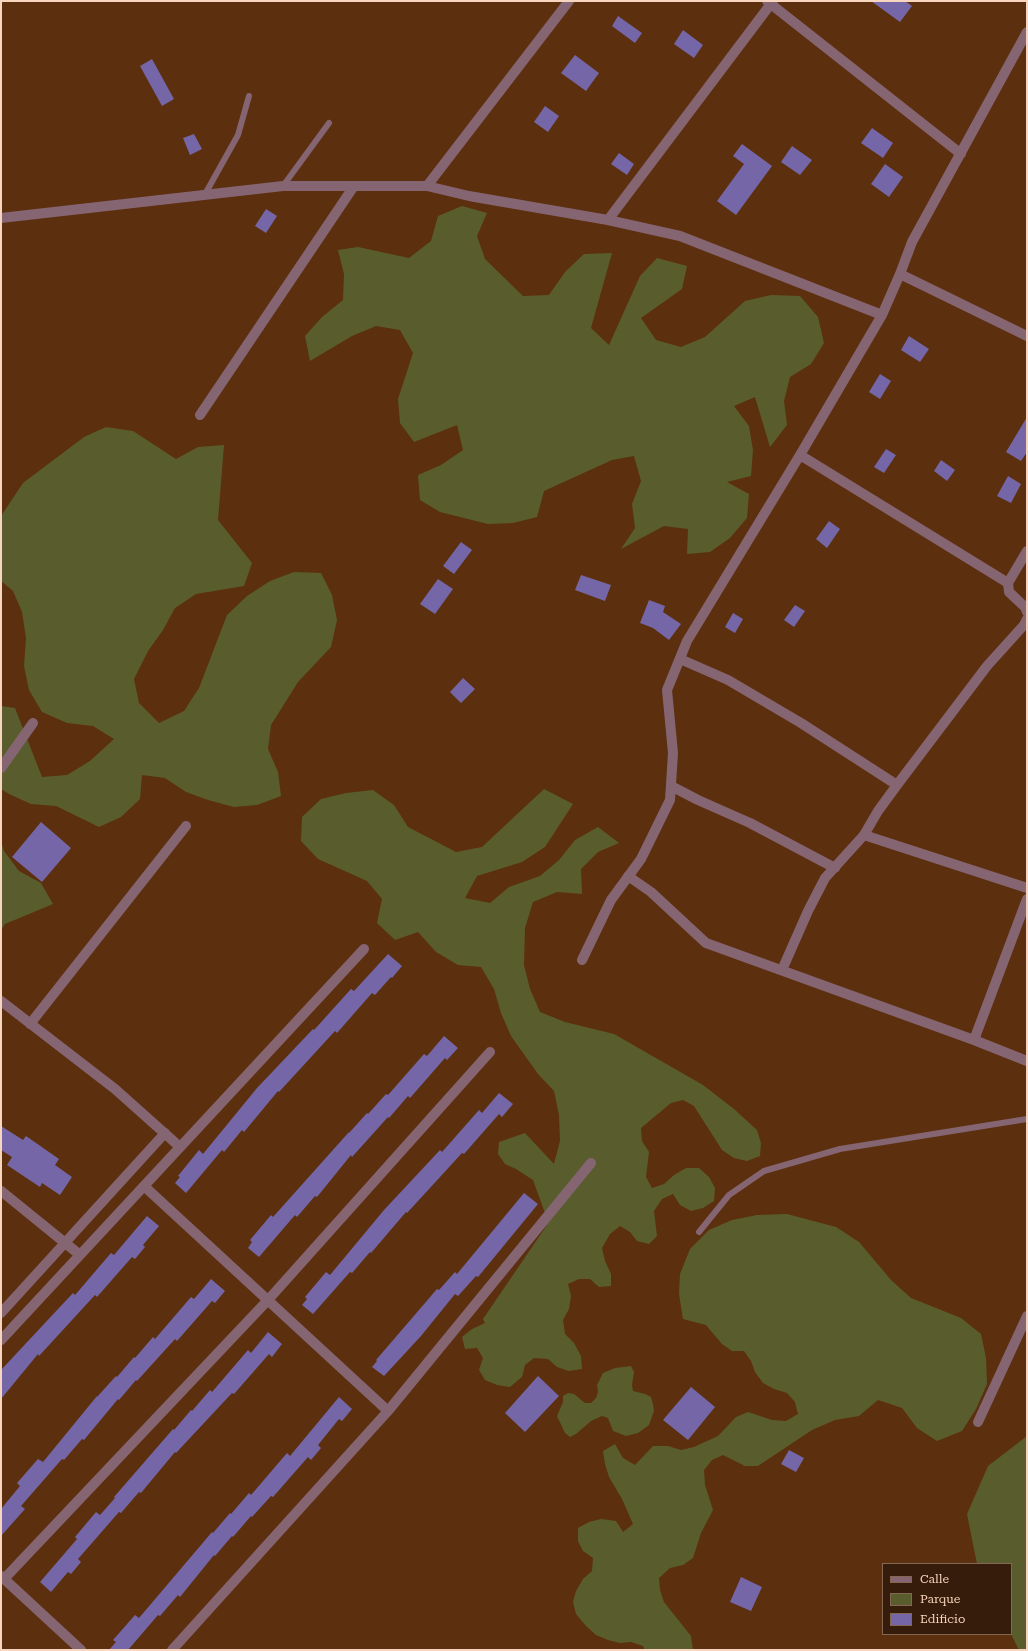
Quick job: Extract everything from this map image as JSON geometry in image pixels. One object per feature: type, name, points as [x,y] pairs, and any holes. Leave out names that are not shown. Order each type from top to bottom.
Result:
[{"type":"street","points":[[427,186],[569,1]]},
{"type":"street","points":[[608,220],[770,2],[961,154]]},
{"type":"street","points":[[582,960],[611,900],[641,859],[670,800],[673,753],[666,690],[687,641],[882,316],[912,242],[1027,32]]},
{"type":"street","points":[[1,218],[283,186],[427,186],[469,196],[608,220],[680,236],[882,316]]},
{"type":"street","points":[[200,415],[354,186]]},
{"type":"street","points":[[900,274],[1027,336]]},
{"type":"street","points":[[800,454],[1008,583]]},
{"type":"street","points":[[1027,551],[1008,583],[1009,592],[1025,607],[1027,612]]},
{"type":"street","points":[[782,970],[808,911],[825,878],[864,835],[878,811],[897,785],[987,666],[1024,625],[1027,619]]},
{"type":"street","points":[[680,659],[728,680],[801,723],[897,785]]},
{"type":"street","points":[[1,768],[32,723]]},
{"type":"street","points":[[671,786],[698,800],[750,823],[835,868]]},
{"type":"street","points":[[30,1024],[186,826]]},
{"type":"street","points":[[864,835],[1027,888]]},
{"type":"street","points":[[628,876],[651,892],[706,943],[974,1040],[1027,1061]]},
{"type":"street","points":[[974,1040],[1027,899]]},
{"type":"street","points":[[1,1340],[364,949]]},
{"type":"street","points":[[1,1001],[115,1089],[180,1147]]},
{"type":"street","points":[[81,1650],[3,1577],[268,1300],[490,1052]]},
{"type":"street","points":[[1,1313],[165,1134]]},
{"type":"street","points":[[172,1650],[388,1411],[591,1164]]},
{"type":"street","points":[[144,1186],[388,1411]]},
{"type":"street","points":[[1,1191],[80,1255]]},
{"type":"street","points":[[978,1422],[1027,1316]]},
{"type":"lane","points":[[204,196],[238,135],[249,96]]},
{"type":"lane","points":[[283,186],[329,123]]},
{"type":"lane","points":[[699,1232],[729,1195],[764,1171],[840,1149],[1027,1119]]},
{"type":"green space","points":[[462,206],[487,213],[477,236],[485,259],[523,296],[549,295],[565,272],[584,254],[612,253],[591,328],[609,345],[640,276],[657,258],[687,266],[682,289],[641,318],[656,340],[681,347],[705,337],[745,301],[771,295],[800,296],[818,317],[824,343],[811,364],[790,377],[784,401],[787,425],[770,447],[755,397],[734,406],[749,426],[753,450],[751,476],[727,482],[749,494],[747,518],[730,538],[710,552],[687,554],[688,529],[664,526],[621,549],[635,528],[632,504],[641,481],[634,456],[612,460],[544,491],[537,517],[513,523],[488,524],[440,512],[420,500],[418,475],[441,465],[463,450],[457,425],[414,442],[400,423],[398,399],[413,353],[400,330],[376,326],[352,336],[310,361],[305,336],[322,317],[343,300],[344,274],[338,250],[358,247],[409,258],[431,241],[438,216]]},
{"type":"green space","points":[[106,427],[133,431],[176,459],[198,447],[224,445],[218,520],[252,563],[244,586],[196,594],[175,608],[163,630],[148,651],[134,679],[139,703],[159,723],[184,711],[199,688],[227,615],[247,596],[270,581],[294,572],[321,573],[332,595],[337,620],[331,647],[298,682],[271,725],[268,749],[278,772],[281,796],[257,805],[234,807],[186,792],[165,778],[142,775],[140,799],[121,817],[99,827],[56,806],[31,804],[1,789],[1,706],[15,708],[42,777],[67,775],[90,761],[114,739],[93,726],[67,723],[42,712],[29,690],[24,666],[26,638],[22,612],[13,591],[1,581],[1,516],[23,483],[84,437]]},
{"type":"green space","points":[[544,789],[573,804],[545,847],[522,862],[477,876],[465,898],[490,903],[509,887],[540,876],[559,860],[575,840],[598,827],[619,843],[598,852],[581,869],[582,894],[557,892],[533,902],[525,928],[524,965],[530,989],[540,1012],[565,1022],[614,1034],[703,1085],[734,1109],[757,1130],[761,1143],[760,1156],[747,1161],[734,1158],[722,1150],[694,1106],[683,1100],[671,1103],[641,1128],[642,1141],[649,1152],[646,1177],[652,1188],[664,1184],[674,1175],[686,1168],[699,1168],[709,1177],[715,1188],[714,1201],[703,1208],[691,1211],[680,1205],[673,1194],[662,1199],[654,1211],[657,1236],[649,1244],[637,1241],[630,1232],[620,1226],[610,1234],[602,1248],[605,1261],[611,1274],[611,1286],[599,1287],[590,1279],[579,1279],[568,1284],[571,1296],[569,1309],[563,1320],[565,1334],[574,1343],[581,1356],[582,1369],[569,1371],[557,1367],[548,1359],[534,1358],[525,1365],[522,1377],[510,1387],[497,1385],[485,1380],[479,1370],[483,1358],[477,1348],[465,1349],[462,1337],[472,1329],[485,1323],[483,1319],[547,1225],[545,1213],[533,1180],[505,1164],[498,1154],[499,1142],[525,1133],[554,1164],[560,1141],[559,1115],[554,1091],[538,1074],[511,1036],[501,1013],[494,989],[481,967],[458,965],[436,952],[418,932],[395,940],[377,923],[382,899],[367,881],[318,859],[301,841],[302,817],[321,799],[346,793],[373,790],[394,805],[408,827],[456,852],[482,847]]},
{"type":"green space","points":[[1,841],[4,851],[19,871],[41,883],[53,904],[5,924],[1,930]]},
{"type":"green space","points":[[787,1214],[836,1227],[859,1242],[891,1280],[911,1298],[961,1318],[981,1334],[986,1358],[987,1384],[976,1409],[962,1431],[937,1441],[917,1428],[902,1408],[878,1400],[859,1416],[835,1420],[812,1430],[758,1466],[745,1466],[723,1455],[712,1460],[704,1470],[705,1485],[713,1510],[701,1533],[693,1558],[683,1565],[670,1568],[659,1578],[660,1590],[664,1602],[691,1636],[693,1650],[645,1650],[643,1646],[631,1642],[620,1643],[596,1635],[576,1614],[573,1602],[576,1591],[583,1579],[592,1571],[593,1558],[583,1551],[578,1541],[578,1528],[589,1522],[601,1519],[616,1521],[623,1532],[633,1524],[622,1499],[609,1477],[603,1451],[615,1444],[623,1458],[635,1465],[653,1446],[668,1446],[681,1450],[694,1447],[718,1436],[736,1417],[748,1412],[772,1420],[786,1421],[798,1414],[795,1402],[787,1393],[774,1389],[763,1383],[755,1372],[751,1361],[744,1351],[732,1351],[722,1344],[706,1325],[683,1319],[679,1294],[680,1274],[690,1249],[709,1230],[732,1220],[757,1215]]},
{"type":"green space","points":[[631,1366],[634,1372],[632,1385],[633,1391],[651,1397],[654,1411],[649,1425],[638,1433],[626,1436],[613,1431],[608,1418],[602,1416],[591,1421],[576,1434],[570,1437],[565,1433],[557,1416],[563,1402],[563,1396],[568,1393],[574,1394],[585,1403],[591,1403],[596,1398],[598,1392],[597,1385],[603,1373],[615,1368]]},
{"type":"green space","points":[[1027,1436],[1027,1650],[1019,1650],[1012,1635],[1012,1563],[977,1563],[967,1514],[988,1466]]},
{"type":"building","points":[[871,1],[905,1],[912,6],[900,22]]},
{"type":"building","points":[[618,16],[642,33],[635,43],[612,26]]},
{"type":"building","points":[[683,30],[703,45],[694,58],[674,44]]},
{"type":"building","points":[[575,55],[599,73],[586,91],[561,73]]},
{"type":"building","points":[[152,59],[174,99],[162,106],[140,66]]},
{"type":"building","points":[[545,106],[559,116],[548,132],[534,122]]},
{"type":"building","points":[[872,128],[893,143],[883,158],[861,143]]},
{"type":"building","points":[[194,134],[202,149],[190,155],[183,138]]},
{"type":"building","points":[[742,144],[772,166],[736,215],[717,201],[744,164],[733,156]]},
{"type":"building","points":[[792,146],[812,160],[800,175],[781,162]]},
{"type":"building","points":[[619,153],[634,164],[627,175],[611,164]]},
{"type":"building","points":[[885,164],[903,177],[889,197],[871,184]]},
{"type":"building","points":[[266,209],[277,216],[266,233],[255,226]]},
{"type":"building","points":[[909,336],[929,349],[920,362],[901,350]]},
{"type":"building","points":[[880,374],[891,381],[880,399],[869,392]]},
{"type":"building","points":[[1027,417],[1027,452],[1021,461],[1006,452]]},
{"type":"building","points":[[886,449],[896,455],[884,473],[874,467]]},
{"type":"building","points":[[941,460],[955,470],[947,481],[934,471]]},
{"type":"building","points":[[1008,476],[1021,484],[1011,503],[997,496]]},
{"type":"building","points":[[829,521],[840,529],[827,548],[816,539]]},
{"type":"building","points":[[461,542],[472,550],[454,574],[443,566]]},
{"type":"building","points":[[581,575],[611,585],[605,601],[575,590]]},
{"type":"building","points":[[438,579],[453,589],[435,614],[420,604]]},
{"type":"building","points":[[649,600],[665,606],[663,612],[681,624],[669,640],[653,628],[640,623]]},
{"type":"building","points":[[795,605],[805,611],[794,627],[784,620]]},
{"type":"building","points":[[733,613],[743,619],[735,633],[725,627]]},
{"type":"building","points":[[463,678],[475,689],[461,703],[450,692]]},
{"type":"building","points":[[41,822],[71,848],[42,882],[12,857]]},
{"type":"building","points":[[388,954],[402,966],[392,978],[391,977],[375,995],[372,993],[337,1033],[335,1031],[279,1092],[278,1091],[244,1132],[242,1130],[224,1152],[222,1150],[186,1193],[175,1183],[180,1177],[178,1176],[199,1150],[203,1154],[257,1088],[313,1029],[314,1030],[351,989],[354,991]]},
{"type":"building","points":[[444,1036],[458,1048],[447,1060],[445,1058],[410,1098],[408,1096],[352,1157],[351,1155],[317,1197],[315,1196],[297,1217],[295,1215],[259,1257],[248,1248],[252,1242],[250,1240],[271,1215],[273,1217],[349,1132],[386,1094],[388,1095],[424,1054],[427,1056]]},
{"type":"building","points":[[499,1093],[513,1104],[502,1117],[499,1114],[464,1154],[462,1153],[407,1213],[406,1212],[371,1253],[370,1252],[352,1273],[350,1272],[313,1314],[302,1305],[307,1299],[305,1297],[326,1272],[330,1275],[384,1210],[440,1150],[442,1152],[479,1110],[482,1113]]},
{"type":"building","points":[[1,1126],[23,1140],[26,1136],[59,1159],[55,1165],[72,1177],[60,1195],[42,1183],[40,1187],[7,1165],[12,1157],[1,1150]]},
{"type":"building","points":[[524,1193],[538,1204],[478,1277],[476,1276],[458,1296],[455,1294],[421,1336],[384,1376],[372,1367],[377,1361],[376,1360],[437,1289],[439,1290],[455,1272],[457,1274]]},
{"type":"building","points":[[147,1216],[159,1226],[143,1245],[145,1247],[135,1259],[132,1257],[97,1297],[95,1295],[39,1356],[38,1354],[1,1399],[1,1370],[73,1293],[75,1295],[111,1253],[114,1255]]},
{"type":"building","points":[[211,1279],[225,1291],[215,1303],[212,1301],[177,1341],[175,1339],[119,1400],[118,1399],[84,1440],[82,1439],[64,1460],[62,1459],[21,1506],[25,1509],[1,1536],[1,1509],[20,1486],[17,1483],[38,1459],[43,1462],[97,1396],[116,1376],[117,1377],[153,1337],[155,1339],[191,1297],[194,1299]]},
{"type":"building","points":[[268,1332],[282,1344],[272,1357],[269,1354],[234,1394],[232,1393],[176,1453],[175,1452],[141,1493],[139,1492],[121,1513],[119,1512],[78,1559],[81,1562],[71,1574],[68,1572],[51,1592],[40,1582],[77,1539],[75,1537],[96,1512],[100,1515],[173,1429],[174,1430],[210,1390],[212,1392],[248,1350],[251,1353]]},
{"type":"building","points":[[538,1376],[559,1396],[525,1432],[505,1413]]},
{"type":"building","points":[[691,1387],[715,1407],[688,1440],[663,1420]]},
{"type":"building","points":[[339,1397],[352,1409],[342,1421],[339,1419],[318,1445],[321,1448],[311,1460],[308,1457],[273,1497],[271,1496],[252,1517],[251,1516],[215,1556],[214,1555],[180,1597],[178,1595],[160,1616],[158,1615],[128,1650],[109,1650],[116,1642],[113,1640],[135,1615],[139,1618],[212,1532],[213,1533],[249,1493],[251,1495],[287,1453],[290,1456]]},
{"type":"building","points":[[789,1450],[804,1458],[796,1472],[781,1464]]},
{"type":"building","points":[[741,1577],[762,1587],[751,1611],[730,1602]]}]
